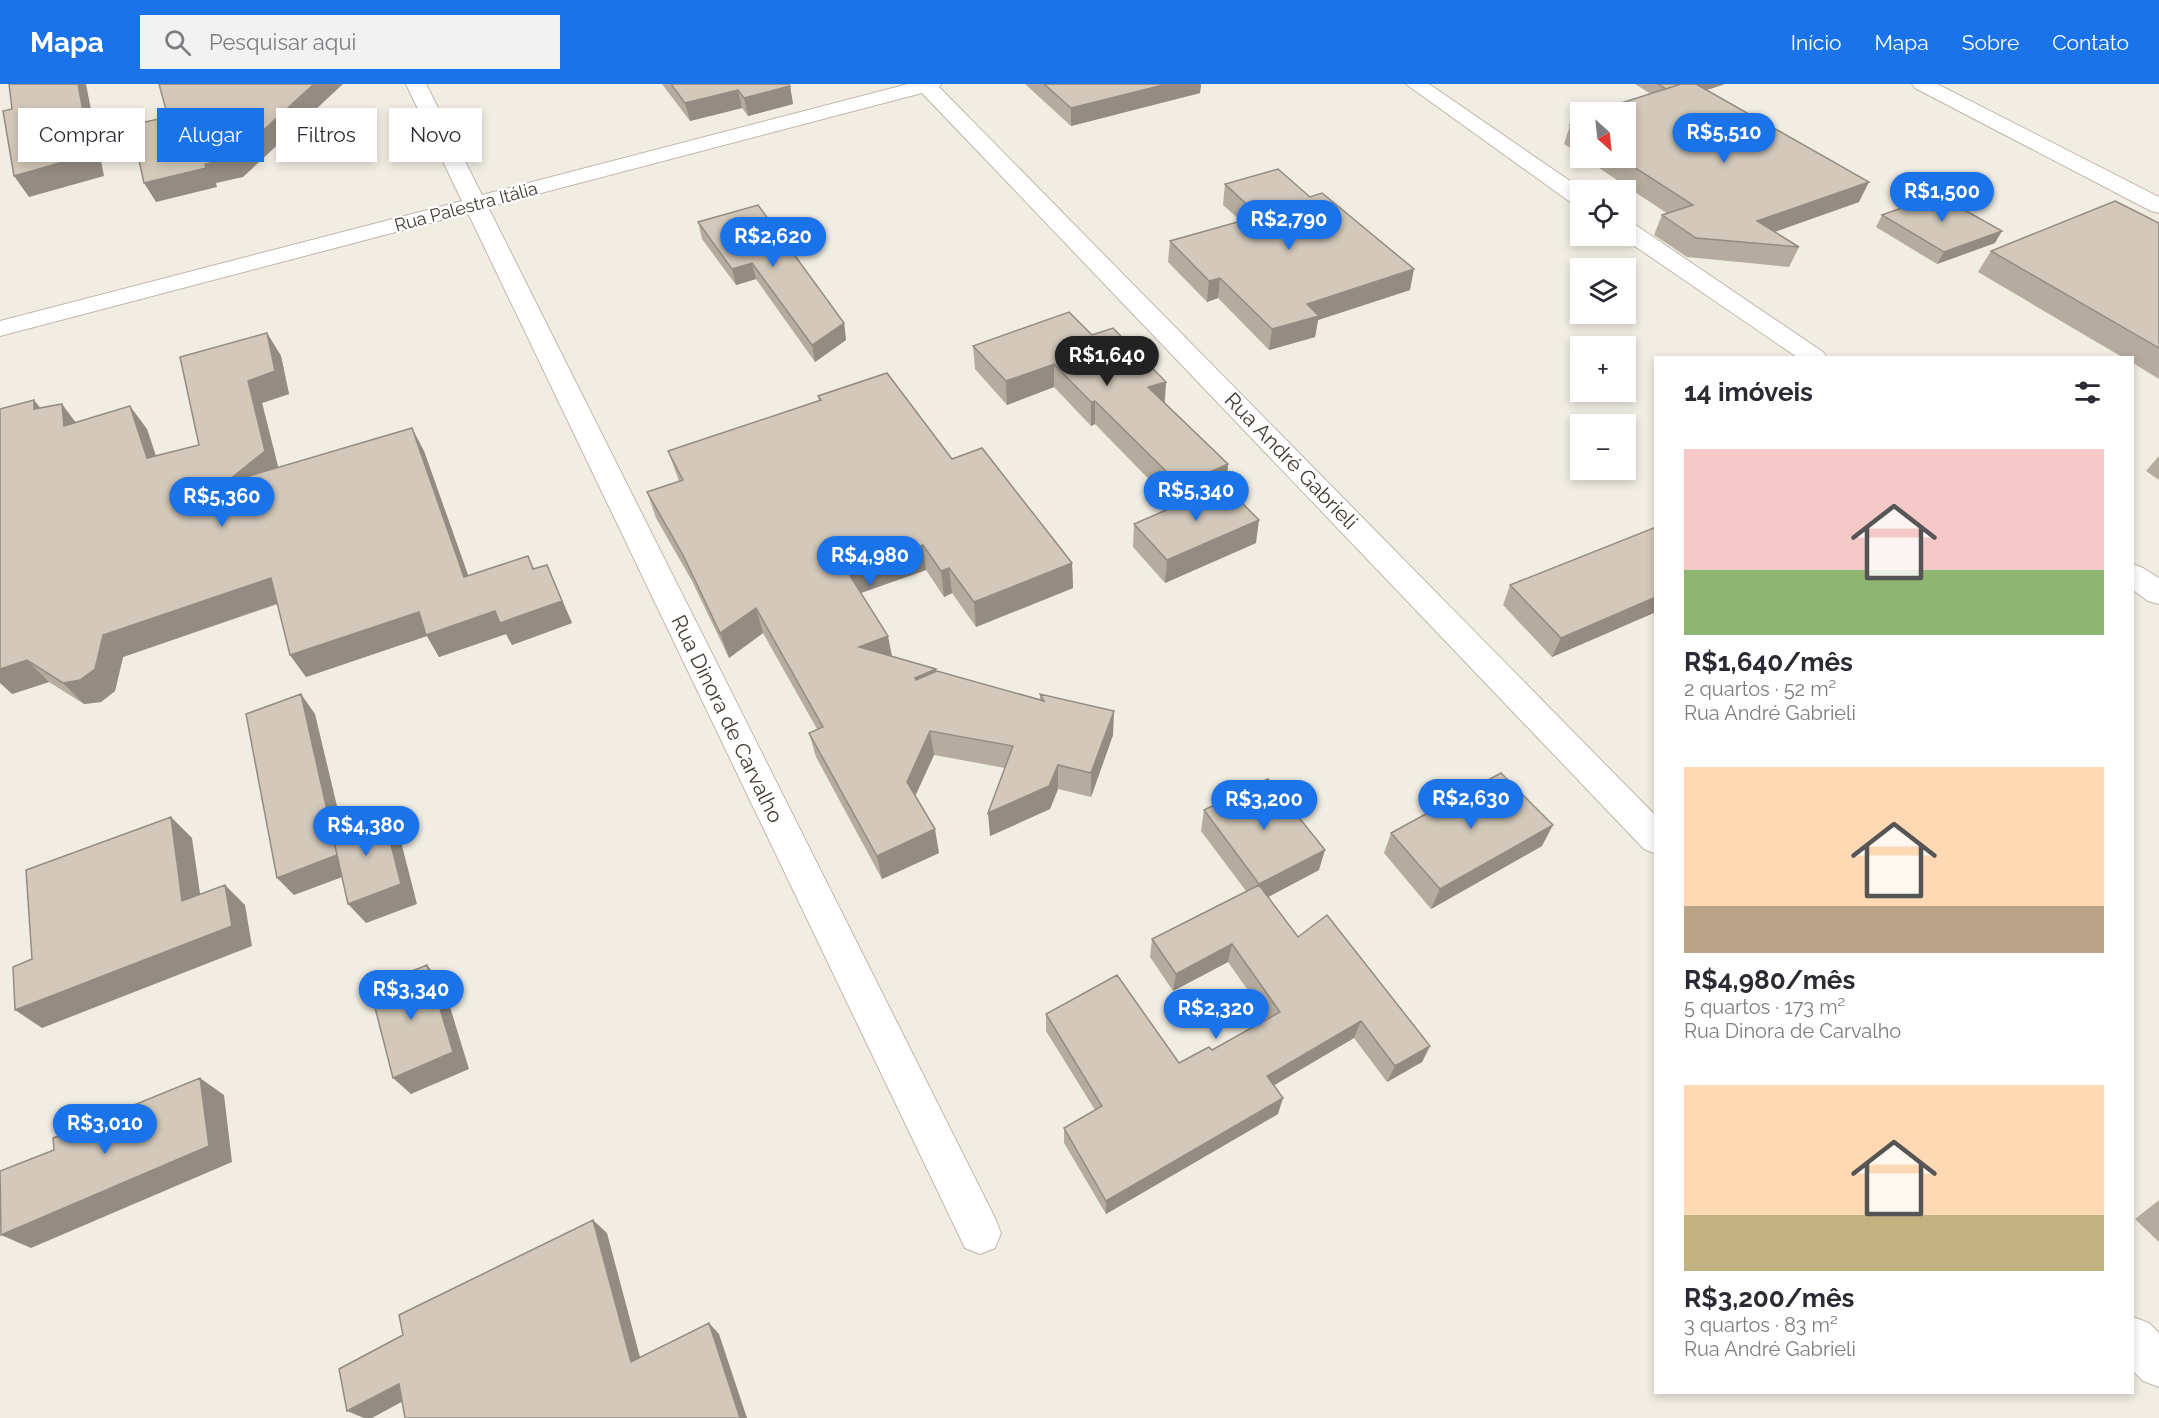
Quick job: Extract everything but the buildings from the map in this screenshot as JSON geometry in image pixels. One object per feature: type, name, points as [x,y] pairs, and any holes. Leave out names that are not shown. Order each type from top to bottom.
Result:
[{"type":"street","name":"Rua Dinora de Carvalho","points":[[416,84],[980,1233]]},
{"type":"street","name":"Rua Palestra Itália","points":[[0,329],[928,84]]},
{"type":"street","name":"Rua André Gabrieli","points":[[928,84],[1654,837]]},
{"type":"street","points":[[1416,84],[1570,191]]},
{"type":"street","points":[[1922,84],[2159,206]]},
{"type":"street","points":[[1636,237],[1813,356]]},
{"type":"street","points":[[2134,576],[2159,593]]},
{"type":"street","points":[[2134,1340],[2159,1365]]}]
